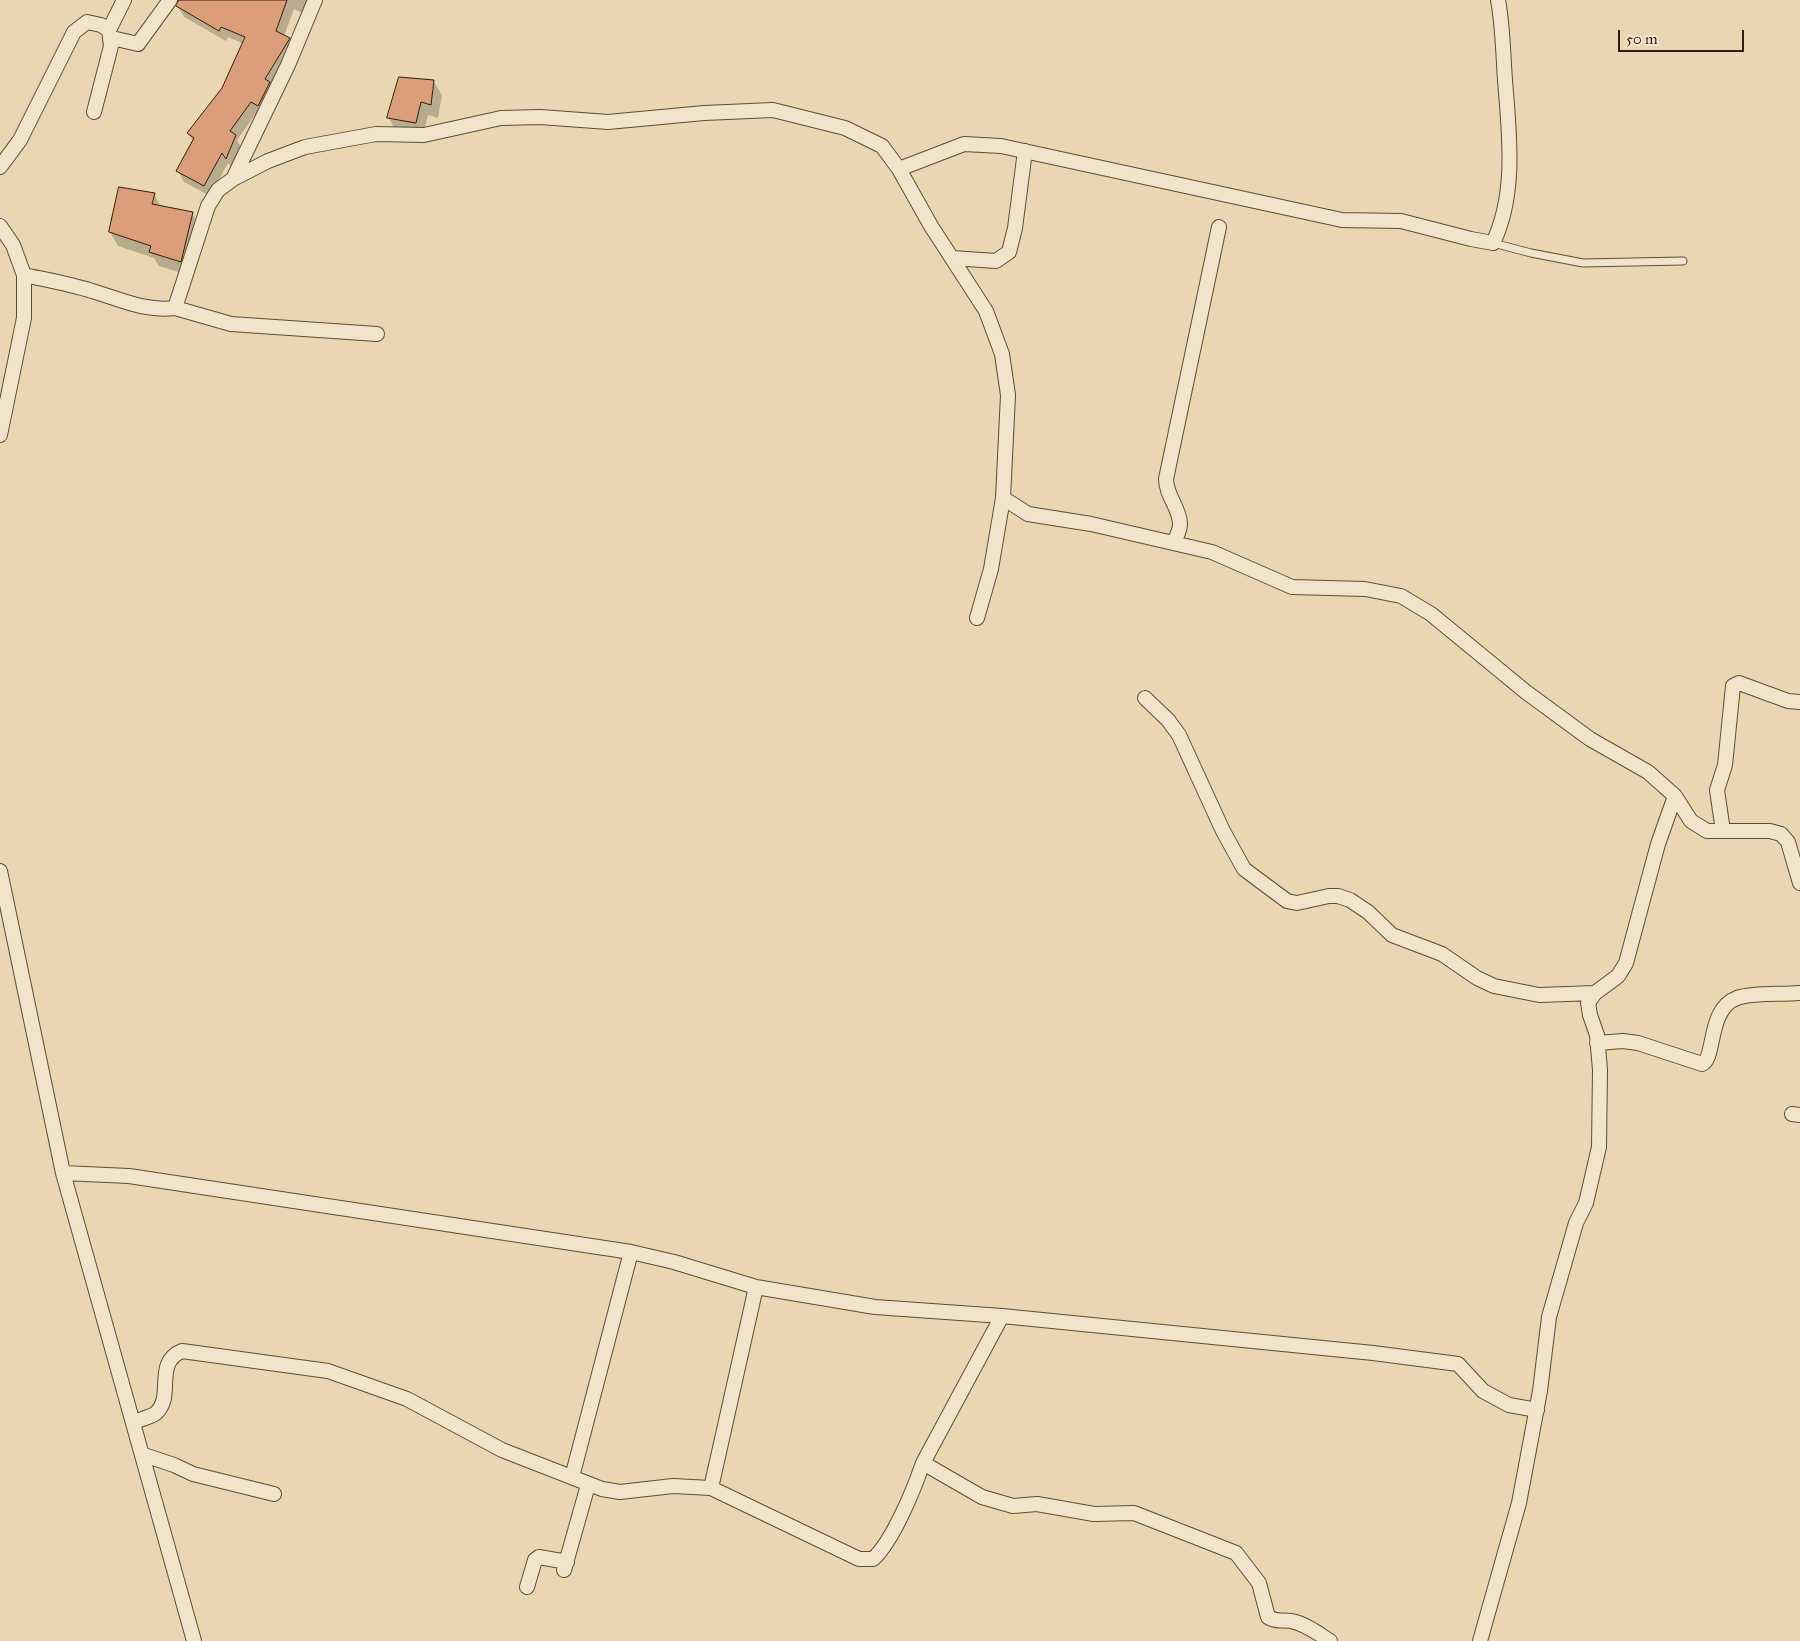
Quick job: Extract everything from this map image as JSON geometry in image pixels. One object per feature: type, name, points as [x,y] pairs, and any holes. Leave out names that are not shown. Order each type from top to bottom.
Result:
[{"type":"street","points":[[94,112],[111,34],[124,0]]},
{"type":"street","points":[[0,167],[20,140],[74,32],[87,22],[101,25],[111,34],[138,44],[170,0]]},
{"type":"street","points":[[233,179],[288,65],[315,0]]},
{"type":"street","points":[[899,168],[964,144],[1001,146],[1342,220],[1401,220],[1478,241],[1493,243],[1502,224],[1510,156],[1503,29],[1498,0]]},
{"type":"street","points":[[175,308],[208,206],[218,190],[233,179],[268,161],[305,147],[339,139],[376,134],[424,135],[501,118],[540,117],[608,122],[704,113],[773,110],[845,128],[882,146],[899,168],[930,226],[986,311],[1002,354],[1008,395],[1003,498],[991,569],[977,618]]},
{"type":"street","points":[[952,258],[996,261],[1009,252],[1015,228],[1025,151]]},
{"type":"street","points":[[0,226],[13,245],[24,275],[24,318],[0,435]]},
{"type":"street","points":[[1174,544],[1179,528],[1179,518],[1167,492],[1166,479],[1219,227]]},
{"type":"street","points":[[24,275],[68,284],[142,308],[159,310],[175,308],[231,324],[377,334]]},
{"type":"street","points":[[1003,498],[1028,514],[1091,524],[1212,552],[1292,587],[1366,589],[1401,596],[1432,614],[1526,692],[1583,734],[1648,772],[1675,796],[1691,821],[1707,831],[1770,831],[1782,834],[1788,842],[1800,883]]},
{"type":"street","points":[[1724,831],[1717,790],[1725,765],[1733,686],[1739,683],[1788,701],[1800,702]]},
{"type":"street","points":[[1145,698],[1168,720],[1179,735],[1223,831],[1244,869],[1287,901],[1297,903],[1329,896],[1338,896],[1350,900],[1368,912],[1392,935],[1442,954],[1477,978],[1494,986],[1538,995],[1595,993]]},
{"type":"street","points":[[1480,1641],[1512,1533],[1537,1410],[1549,1317],[1576,1223],[1586,1203],[1599,1147],[1600,1070],[1598,1042],[1588,1003],[1595,993],[1618,976],[1626,963],[1658,844],[1675,796]]},
{"type":"street","points":[[0,871],[63,1173],[144,1455],[194,1641]]},
{"type":"street","points":[[1598,1042],[1623,1041],[1638,1043],[1702,1064],[1708,1058],[1716,1022],[1732,1001],[1747,996],[1800,994]]},
{"type":"street","points":[[63,1173],[129,1176],[630,1252],[674,1262],[756,1287],[875,1307],[1002,1316],[1372,1352],[1458,1364],[1483,1391],[1509,1405],[1537,1410]]},
{"type":"street","points":[[572,1477],[630,1252]]},
{"type":"street","points":[[712,1488],[756,1287]]},
{"type":"street","points":[[134,1422],[155,1414],[160,1408],[168,1362],[174,1354],[182,1351],[328,1371],[408,1399],[502,1450],[588,1485],[620,1492],[673,1486],[712,1488],[859,1559],[873,1559],[884,1549],[914,1490],[923,1463],[1002,1316]]},
{"type":"street","points":[[144,1455],[174,1464],[193,1474],[274,1494]]},
{"type":"street","points":[[923,1463],[968,1490],[1013,1506],[1037,1504],[1094,1514],[1134,1513],[1236,1553],[1259,1583],[1268,1617],[1275,1622],[1290,1620],[1330,1641]]},
{"type":"street","points":[[527,1587],[535,1560],[538,1557],[566,1566],[588,1485]]},
{"type":"lane","points":[[1493,243],[1531,253],[1582,262],[1683,261]]},
{"type":"building","points":[[179,0],[287,0],[276,31],[290,38],[265,79],[270,82],[258,106],[251,102],[230,131],[236,135],[226,159],[222,153],[204,186],[176,171],[194,138],[187,133],[222,88],[245,37],[221,27],[219,31],[176,6]]},
{"type":"building","points":[[399,77],[434,80],[431,105],[421,102],[416,123],[387,118]]},
{"type":"building","points":[[119,187],[155,193],[152,204],[193,212],[181,262],[149,252],[151,246],[109,232]]}]
